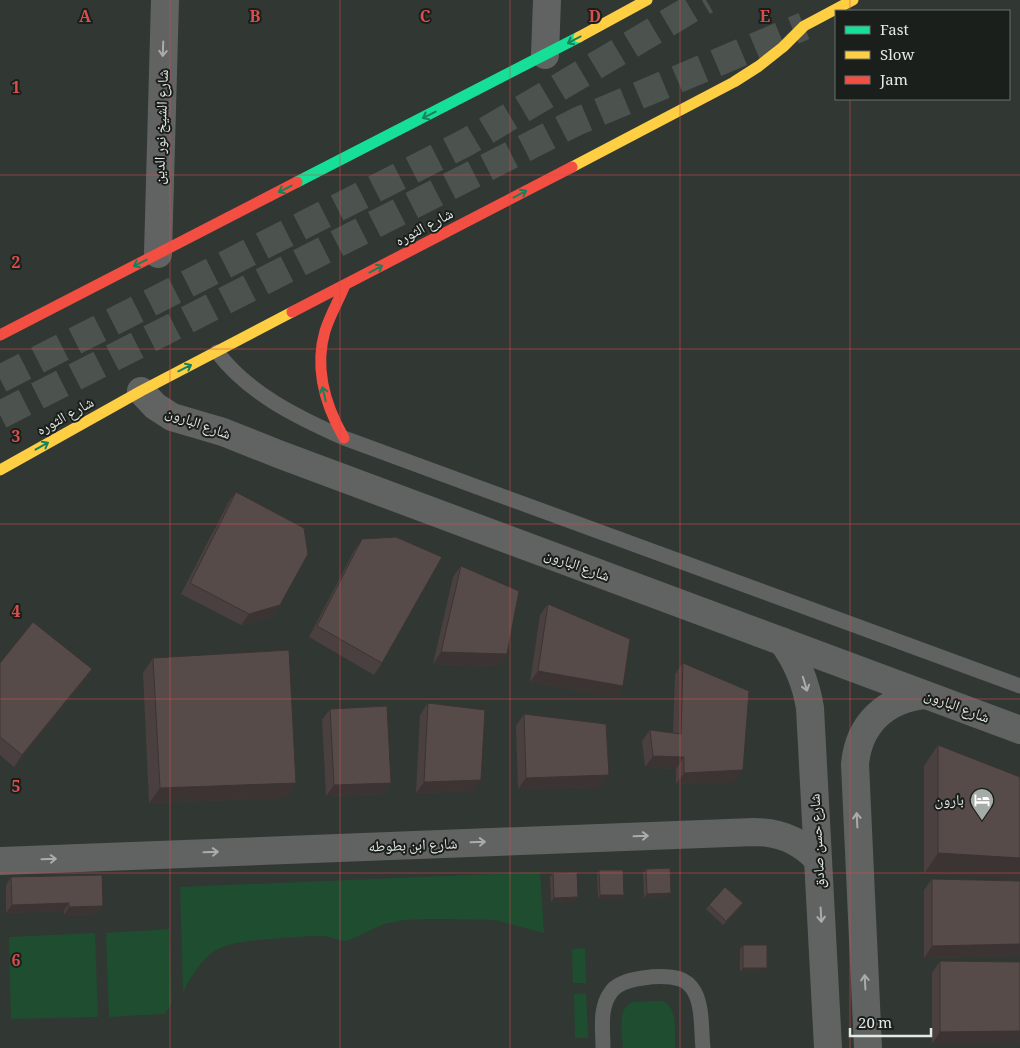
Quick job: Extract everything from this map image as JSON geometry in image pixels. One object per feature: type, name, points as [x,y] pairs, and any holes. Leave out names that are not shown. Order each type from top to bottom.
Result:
[{"type":"highway","points":[[0,335],[545,55],[647,0]]},
{"type":"highway","name":"شارع الثوره","points":[[1,468],[141,391],[734,82],[783,47],[804,26],[853,0]]},
{"type":"highway","points":[[344,438],[331,417],[323,393],[320,368],[325,332],[345,285]]},
{"type":"street","name":"شارع الشيخ نور الدين","points":[[158,254],[165,0]]},
{"type":"street","points":[[545,55],[547,0]]},
{"type":"street","name":"شارع البارون","points":[[141,391],[154,406],[172,417],[223,432],[1020,730]]},
{"type":"street","name":"شارع حسن صادق","points":[[782,641],[801,672],[809,698],[828,1048]]},
{"type":"street","points":[[868,1048],[856,754],[862,735],[880,712],[897,701],[925,695]]},
{"type":"street","name":"شارع ابن بطوطه","points":[[0,861],[754,832],[767,832],[786,837],[804,846],[818,860]]},
{"type":"lane","points":[[217,352],[229,367],[265,397],[307,421],[344,438],[1020,686]]},
{"type":"lane","points":[[603,1048],[605,1001],[612,990],[622,982],[634,978],[671,978],[680,979],[689,984],[695,993],[699,1009],[703,1048]]},
{"type":"green space","points":[[540,872],[544,933],[495,920],[435,919],[405,920],[384,924],[347,941],[315,936],[239,942],[227,945],[208,956],[183,992],[180,887]]},
{"type":"green space","points":[[169,929],[172,1003],[165,1014],[109,1017],[106,933]]},
{"type":"green space","points":[[95,933],[98,1017],[11,1019],[9,937]]},
{"type":"green space","points":[[585,948],[586,983],[573,983],[572,949]]},
{"type":"green space","points":[[586,993],[588,1038],[575,1038],[574,994]]},
{"type":"green space","points":[[662,1001],[671,1009],[673,1015],[675,1048],[623,1048],[621,1022],[622,1015],[628,1005],[634,1002]]},
{"type":"building","points":[[236,492],[304,528],[308,554],[280,605],[249,614],[190,583]]},
{"type":"building","points":[[396,537],[442,557],[382,663],[317,626],[362,539]]},
{"type":"building","points":[[461,566],[519,591],[507,654],[441,652]]},
{"type":"building","points":[[548,604],[630,639],[623,686],[538,671]]},
{"type":"building","points":[[33,622],[92,669],[22,755],[0,737],[0,663]]},
{"type":"building","points":[[289,650],[296,783],[160,788],[153,658]]},
{"type":"building","points":[[683,663],[749,691],[743,770],[684,773],[684,757],[653,756],[650,730],[681,734]]},
{"type":"building","points":[[428,703],[485,710],[481,780],[424,782]]},
{"type":"building","points":[[387,706],[391,783],[334,785],[330,709]]},
{"type":"building","points":[[524,714],[606,724],[609,775],[526,778]]},
{"type":"building","points":[[938,745],[1020,777],[1020,858],[938,853]]},
{"type":"building","points":[[670,868],[671,893],[647,894],[646,869]]},
{"type":"building","points":[[599,870],[623,870],[624,895],[600,895]]},
{"type":"building","points":[[577,872],[578,897],[554,898],[553,873]]},
{"type":"building","points":[[102,875],[103,906],[69,907],[69,903],[12,905],[11,877]]},
{"type":"building","points":[[932,879],[1020,881],[1020,944],[932,946]]},
{"type":"building","points":[[725,887],[743,903],[726,921],[709,905]]},
{"type":"building","points":[[743,945],[767,945],[767,968],[743,968]]},
{"type":"building","points":[[940,961],[1020,962],[1020,1031],[940,1032]]},
{"type":"tunnel","points":[[0,379],[467,142],[706,0]]},
{"type":"tunnel","points":[[0,415],[578,121],[804,26]]},
{"type":"traffic: fast","points":[[297,182],[579,37]]},
{"type":"traffic: slow","points":[[579,37],[647,0]]},
{"type":"traffic: slow","points":[[572,167],[734,82],[759,66],[783,47],[804,26],[853,0]]},
{"type":"traffic: slow","points":[[0,470],[141,391],[292,312]]},
{"type":"traffic: jam","points":[[292,312],[572,167]]},
{"type":"traffic: jam","points":[[0,335],[297,182]]},
{"type":"traffic: jam","points":[[344,438],[331,413],[327,400],[321,373],[321,359],[325,331],[345,285]]},
{"type":"place","name":"بارون","points":[[982,821]]}]
